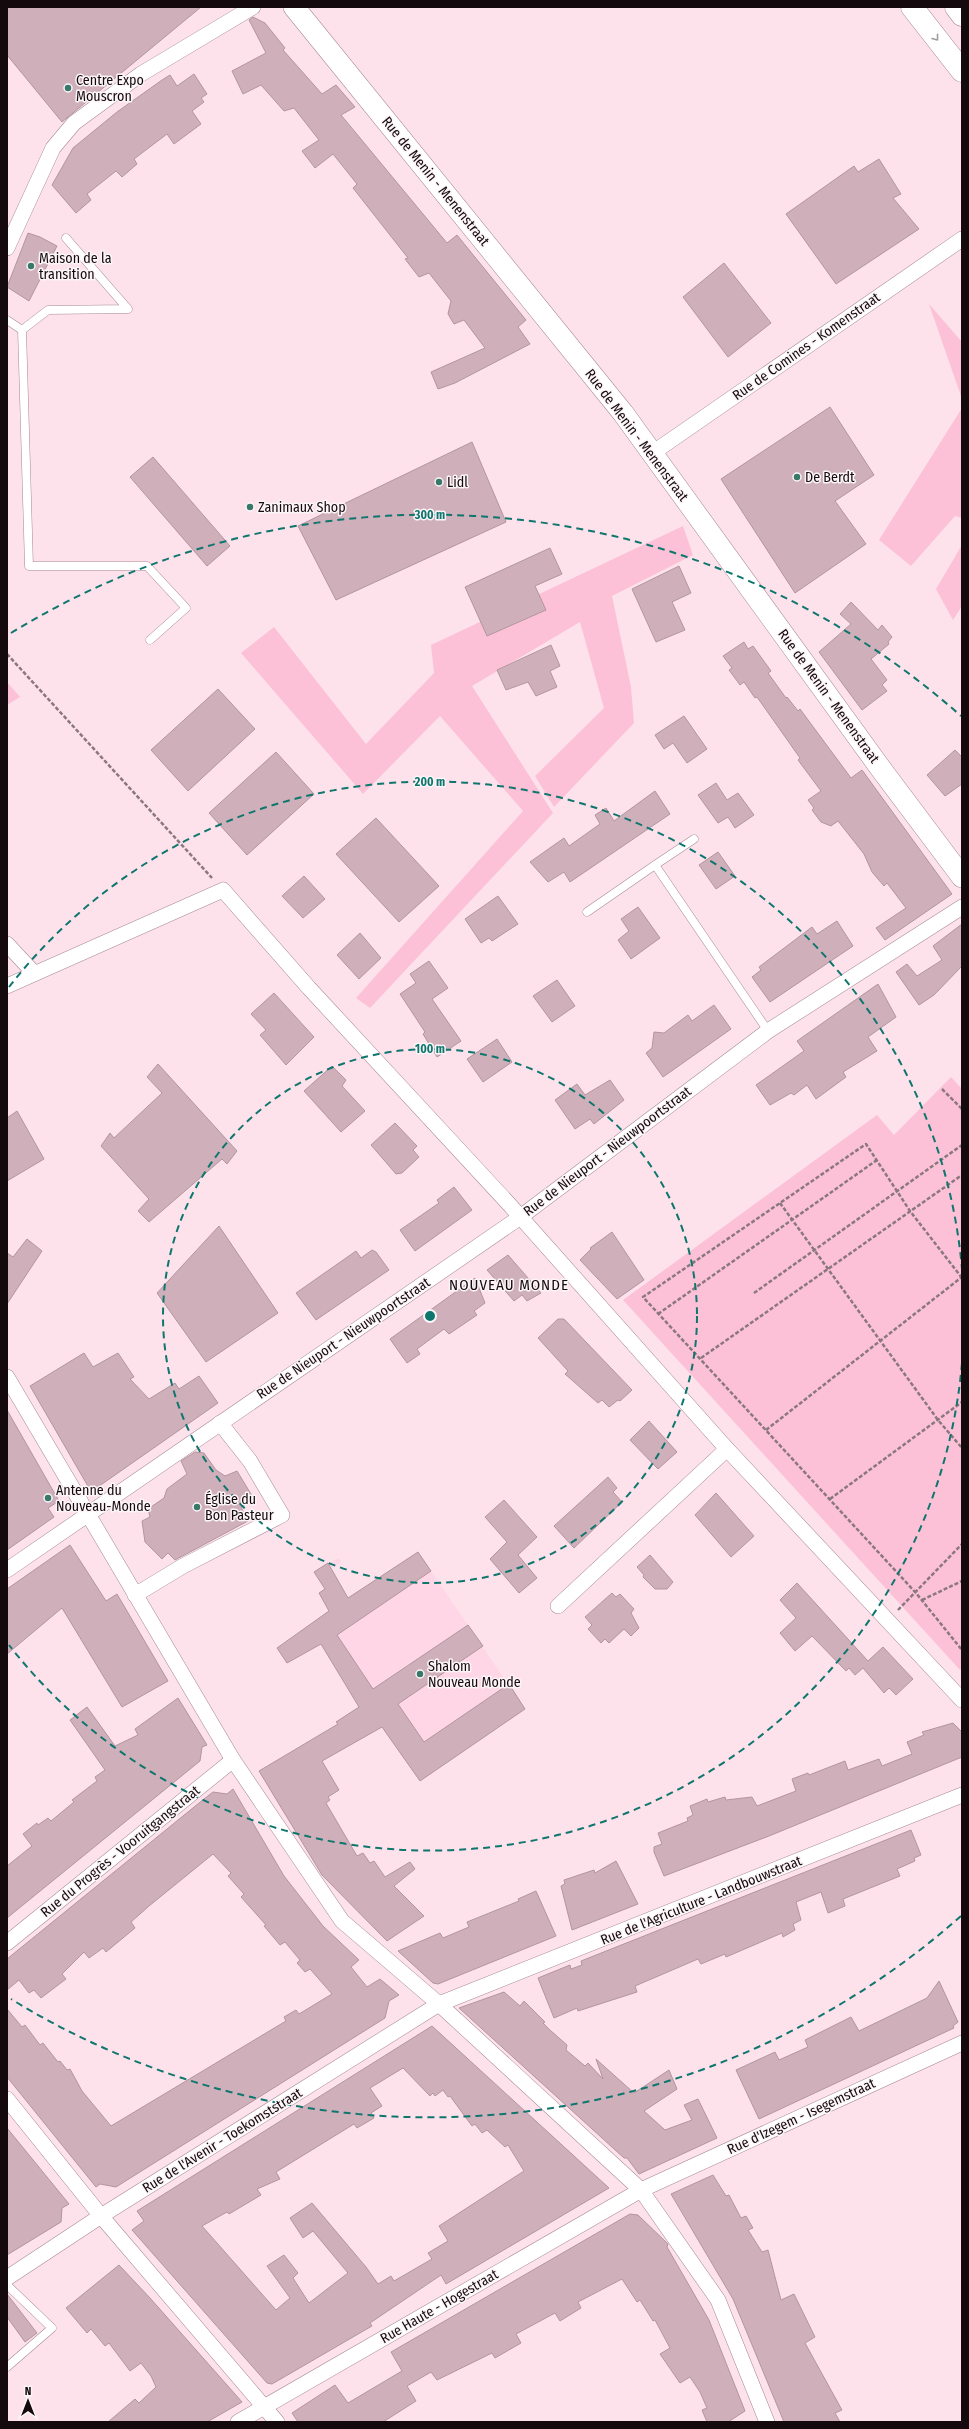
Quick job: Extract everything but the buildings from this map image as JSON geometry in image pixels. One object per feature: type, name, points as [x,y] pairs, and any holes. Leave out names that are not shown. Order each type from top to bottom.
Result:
[{"type":"highway","points":[[912,7],[962,71]]},
{"type":"highway","points":[[956,7],[962,15]]},
{"type":"street","points":[[7,248],[53,148],[74,123],[141,74],[253,7]]},
{"type":"street","name":"Rue de Menin - Menenstraat","points":[[294,7],[591,373],[962,877]]},
{"type":"street","name":"Rue de Comines - Komenstraat","points":[[651,454],[962,239]]},
{"type":"street","points":[[7,986],[223,890],[309,988],[520,1218],[727,1449],[962,1700]]},
{"type":"street","name":"Rue de Nieuport - Nieuwpoortstraat","points":[[7,1570],[220,1422],[520,1218],[768,1031],[962,907]]},
{"type":"street","points":[[7,944],[34,973]]},
{"type":"street","points":[[7,1378],[89,1514],[135,1595],[233,1760],[342,1921],[439,2004],[641,2190],[718,2300],[767,2422]]},
{"type":"street","points":[[135,1595],[183,1566],[282,1516],[250,1461],[220,1422]]},
{"type":"street","points":[[558,1606],[727,1449]]},
{"type":"street","name":"Rue du Progrès - Vooruitgangstraat","points":[[7,1943],[233,1760]]},
{"type":"street","name":"Rue de l'Agriculture - Landbouwstraat","points":[[439,2004],[962,1795]]},
{"type":"street","name":"Rue de l'Avenir - Toekomststraat","points":[[7,2278],[101,2216],[439,2004]]},
{"type":"street","name":"Rue d'Izegem - Isegemstraat","points":[[641,2190],[962,2043]]},
{"type":"street","points":[[7,2099],[101,2216],[277,2422]]},
{"type":"street","name":"Rue Haute - Hogestraat","points":[[238,2422],[641,2190]]},
{"type":"lane","points":[[22,330],[48,310],[128,309],[66,238]]},
{"type":"lane","points":[[7,320],[22,330]]},
{"type":"lane","points":[[22,330],[29,566],[147,566],[186,608],[150,640]]},
{"type":"lane","points":[[586,912],[694,839]]},
{"type":"lane","points":[[655,865],[768,1031]]},
{"type":"lane","points":[[7,2285],[52,2328],[7,2367]]},
{"type":"path","points":[[7,654],[223,890]]},
{"type":"path","points":[[942,1089],[962,1109]]},
{"type":"path","points":[[766,1430],[962,1277],[910,1211],[866,1144],[643,1297],[701,1358],[766,1430],[916,1593],[962,1650]]},
{"type":"path","points":[[754,1293],[962,1145]]},
{"type":"path","points":[[658,1314],[877,1160]]},
{"type":"path","points":[[701,1358],[962,1175]]},
{"type":"path","points":[[780,1203],[814,1251],[829,1268],[938,1420],[962,1448]]},
{"type":"path","points":[[830,1499],[962,1402]]},
{"type":"path","points":[[886,1620],[916,1593],[962,1544]]},
{"type":"path","points":[[922,1600],[962,1582]]},
{"type":"shaded area","points":[[929,304],[962,342],[962,399]]},
{"type":"shaded area","points":[[962,408],[962,518],[955,516],[911,566],[879,540]]},
{"type":"shaded area","points":[[683,526],[693,555],[612,596],[631,687],[634,723],[554,807],[535,776],[604,708],[580,622],[472,686],[553,813],[370,1008],[356,998],[523,811],[440,716],[363,794],[241,653],[274,627],[366,744],[434,673],[431,645]]},
{"type":"shaded area","points":[[962,545],[962,606],[953,620],[936,589]]},
{"type":"shaded area","points":[[7,682],[20,697],[7,705]]},
{"type":"shaded area","points":[[951,1077],[962,1089],[962,1669],[960,1670],[623,1300],[877,1115],[894,1135]]},
{"type":"shaded area","name":"Shalom Nouveau Monde","points":[[418,1552],[525,1709],[420,1781],[382,1727],[299,1775],[311,1797],[284,1814],[259,1771],[337,1725],[336,1722],[359,1707],[320,1644],[287,1663],[277,1648],[329,1611],[319,1593],[325,1589],[314,1572],[339,1558],[341,1562],[331,1569],[342,1602]]},
{"type":"place","name":"Centre Expo Mouscron","points":[[68,88]]},
{"type":"place","name":"Maison de la transition","points":[[31,266]]},
{"type":"place","name":"De Berdt","points":[[797,477]]},
{"type":"place","name":"Lidl","points":[[439,482]]},
{"type":"place","name":"Zanimaux Shop","points":[[250,507]]},
{"type":"place","name":"Antenne du Nouveau-Monde","points":[[48,1498]]},
{"type":"place","name":"Église du Bon Pasteur","points":[[197,1507]]},
{"type":"place","name":"Shalom Nouveau Monde","points":[[420,1674]]},
{"type":"district","name":"NOUVEAU MONDE","points":[[509,1285]]}]
